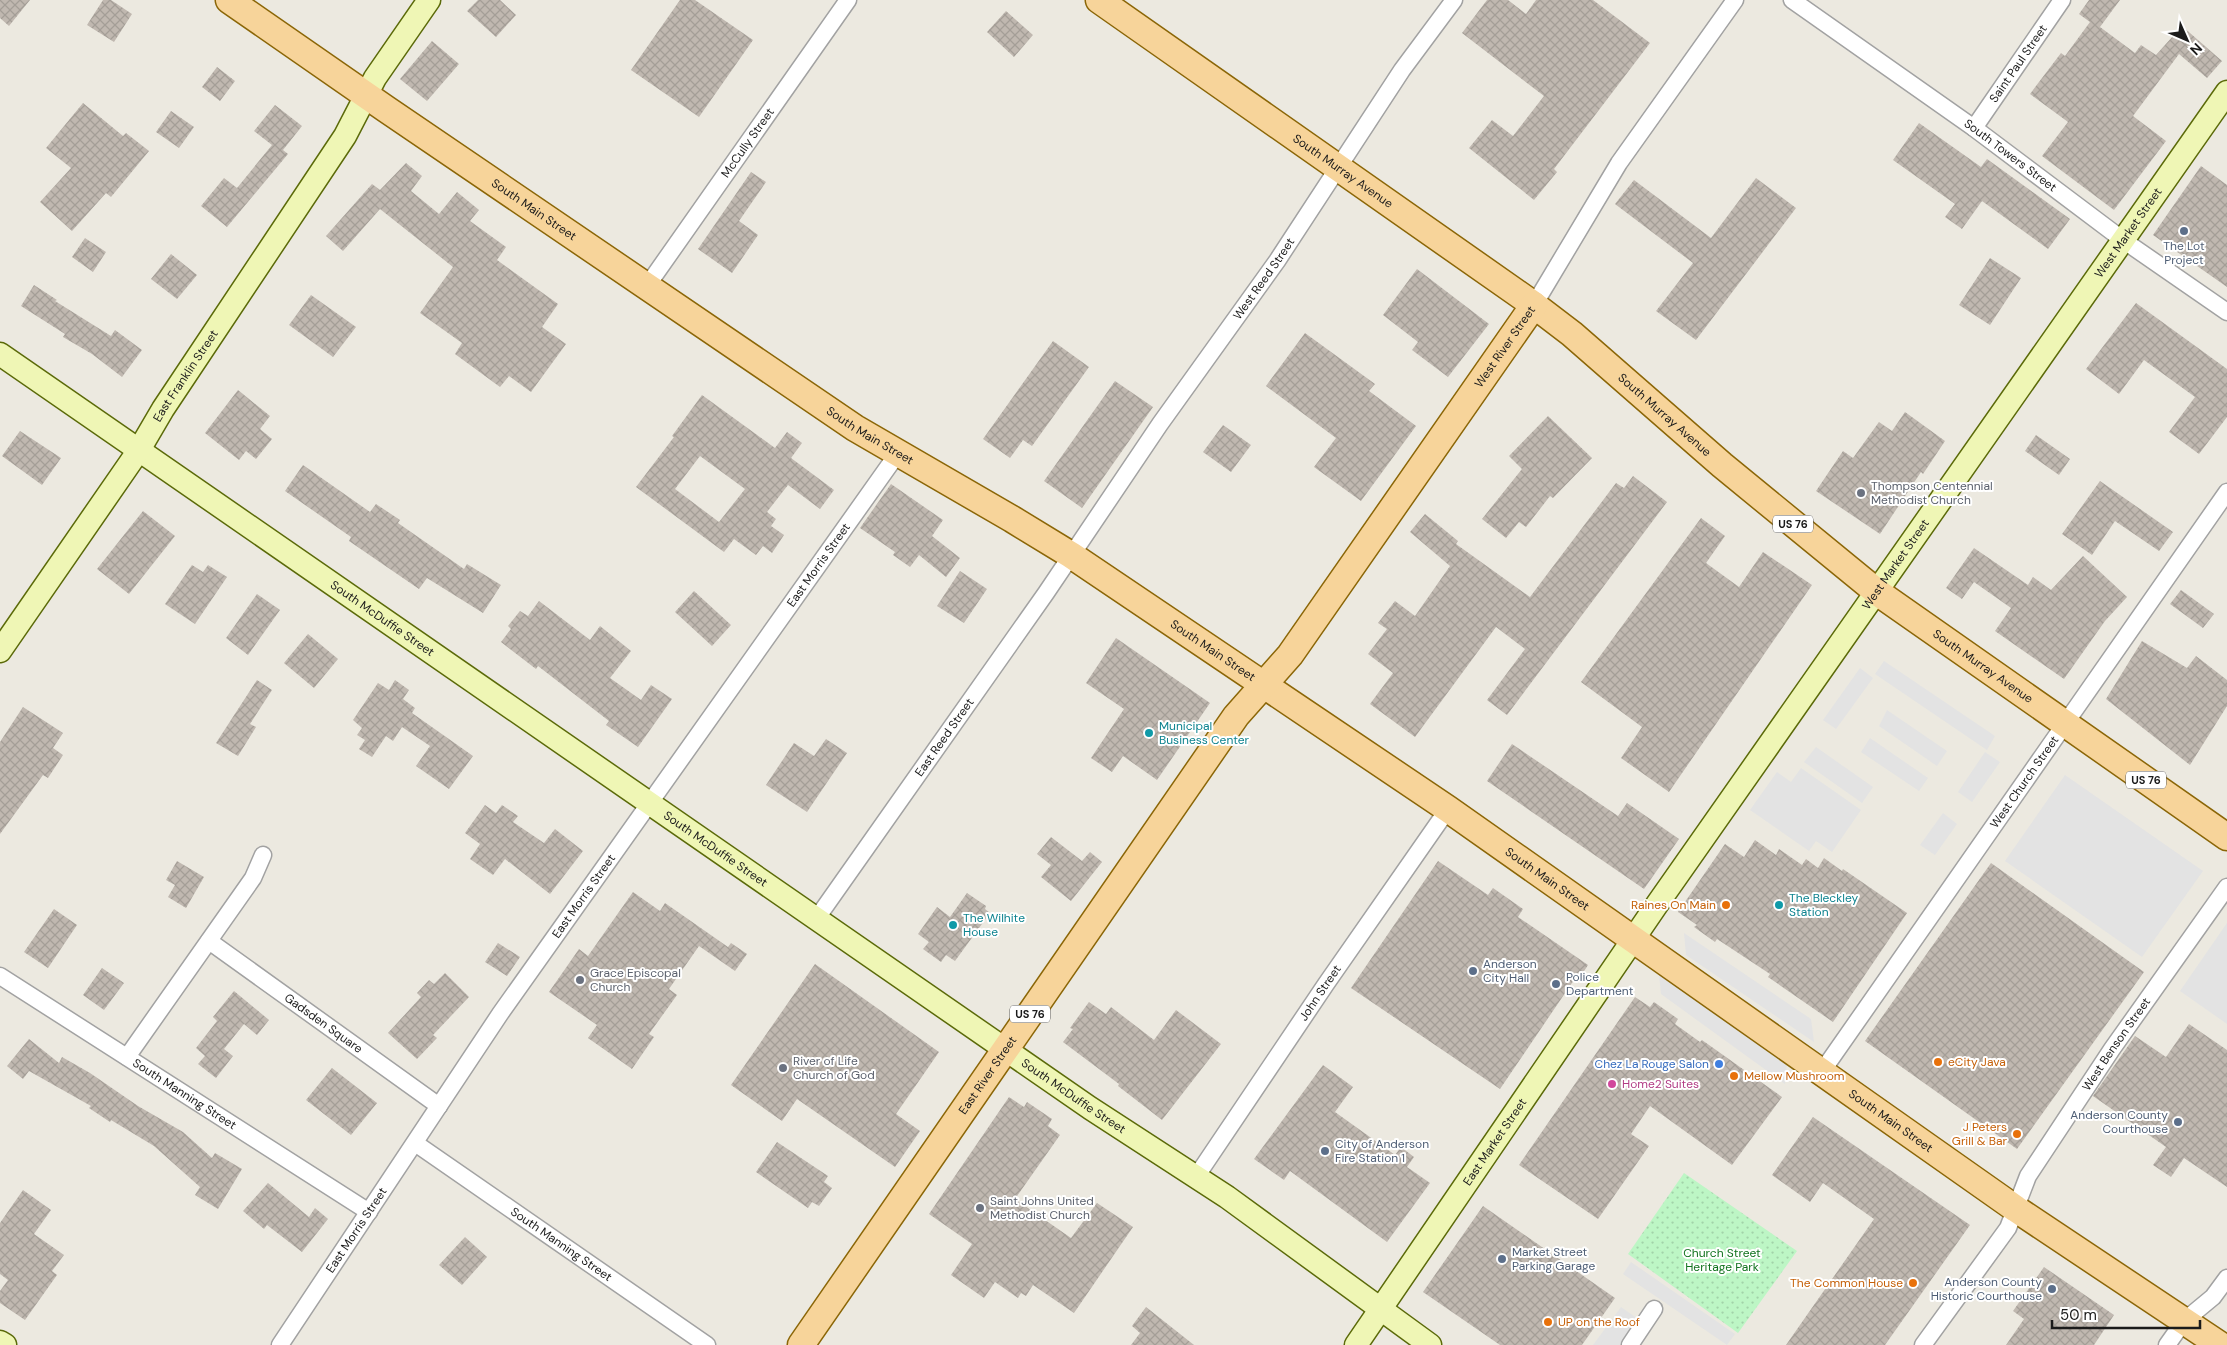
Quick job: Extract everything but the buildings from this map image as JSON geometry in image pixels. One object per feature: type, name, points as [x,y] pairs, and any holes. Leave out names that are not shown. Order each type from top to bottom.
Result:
[{"type":"main road","name":"South Main Street","points":[[229,0],[366,96],[855,428],[1070,555],[1448,809],[2016,1209],[2220,1345]]},
{"type":"main road","name":"South Murray Avenue","points":[[1099,0],[1534,305],[1572,334],[1722,465],[1877,592],[2227,837]]},
{"type":"main road","name":"West River Street","points":[[1262,685],[1290,655],[1534,305]]},
{"type":"main road","name":"East River Street","points":[[801,1345],[1236,716],[1262,685]]},
{"type":"street","name":"East Franklin Street","points":[[0,651],[139,450],[163,410],[346,136],[375,78],[429,0]]},
{"type":"street","name":"McCully Street","points":[[646,286],[848,0]]},
{"type":"street","name":"West Reed Street","points":[[1070,555],[1160,424],[1277,262],[1339,170],[1402,70],[1454,0]]},
{"type":"street","name":"West River Street","points":[[1534,305],[1619,163],[1736,0]]},
{"type":"street","name":"South Towers Street","points":[[1792,0],[1974,128],[2123,240],[2227,312]]},
{"type":"street","name":"Saint Paul Street","points":[[1974,128],[2062,0]]},
{"type":"street","name":"West Market Street","points":[[1633,939],[2227,92]]},
{"type":"street","name":"South McDuffie Street","points":[[0,354],[1005,1049],[1227,1197],[1430,1345]]},
{"type":"street","name":"East Morris Street","points":[[280,1345],[506,1006],[898,453]]},
{"type":"street","name":"West Church Street","points":[[1821,1073],[2227,492]]},
{"type":"street","name":"East Reed Street","points":[[817,918],[1046,593],[1070,555]]},
{"type":"street","name":"John Street","points":[[1196,1177],[1326,984],[1448,809]]},
{"type":"street","points":[[127,1057],[253,878],[263,855]]},
{"type":"street","name":"West Benson Street","points":[[1923,1345],[2008,1228],[2028,1176],[2112,1050],[2227,887]]},
{"type":"street","name":"East Market Street","points":[[1356,1345],[1633,939]]},
{"type":"street","name":"Gadsden Square","points":[[209,941],[439,1106]]},
{"type":"street","name":"South Manning Street","points":[[0,976],[369,1212]]},
{"type":"street","name":"South Manning Street","points":[[415,1143],[707,1345]]},
{"type":"street","points":[[2166,1345],[2184,1321],[2213,1297],[2227,1278]]},
{"type":"street","points":[[1630,1345],[1654,1309]]},
{"type":"street","points":[[0,1342],[5,1345]]},
{"type":"green space","name":"Church Street Heritage Park","points":[[1684,1173],[1797,1251],[1738,1333],[1628,1254]]},
{"type":"shaded area","points":[[1884,661],[1995,736],[1987,750],[1875,674]]},
{"type":"shaded area","points":[[1860,668],[1873,678],[1836,729],[1823,720]]},
{"type":"shaded area","points":[[1887,710],[1947,751],[1937,766],[1879,726]]},
{"type":"shaded area","points":[[1870,738],[1928,778],[1919,791],[1861,752]]},
{"type":"shaded area","points":[[1816,747],[1873,787],[1862,803],[1804,762]]},
{"type":"shaded area","points":[[1985,752],[2000,762],[1972,802],[1958,792]]},
{"type":"shaded area","points":[[1801,768],[1861,810],[1832,852],[1816,841],[1809,851],[1750,810],[1777,772],[1791,782]]},
{"type":"shaded area","points":[[2065,775],[2203,871],[2142,957],[2005,861]]},
{"type":"shaded area","points":[[1943,813],[1957,824],[1935,855],[1920,845]]},
{"type":"shaded area","points":[[2227,923],[2227,1024],[2180,991]]},
{"type":"shaded area","points":[[1684,933],[1811,1019],[1814,1042],[1686,955]]},
{"type":"shaded area","points":[[1659,974],[1787,1063],[1785,1084],[1661,994]]},
{"type":"shaded area","points":[[1631,1262],[1735,1334],[1727,1345],[1623,1274]]},
{"type":"shaded area","points":[[1621,1307],[1638,1319],[1620,1345],[1593,1345]]},
{"type":"place","name":"The Lot Project","points":[[2184,231]]},
{"type":"place","name":"Thompson Centennial Methodist Church","points":[[1861,493]]},
{"type":"place","name":"Municipal Business Center","points":[[1149,733]]},
{"type":"place","name":"Raines On Main","points":[[1726,905]]},
{"type":"place","name":"The Bleckley Station","points":[[1779,905]]},
{"type":"place","name":"The Wilhite House","points":[[953,925]]},
{"type":"place","name":"Anderson City Hall","points":[[1473,971]]},
{"type":"place","name":"Grace Episcopal Church","points":[[580,980]]},
{"type":"place","name":"Police Department","points":[[1556,984]]},
{"type":"place","name":"eCity Java","points":[[1938,1062]]},
{"type":"place","name":"Chez La Rouge Salon","points":[[1719,1064]]},
{"type":"place","name":"River of Life Church of God","points":[[783,1068]]},
{"type":"place","name":"Mellow Mushroom","points":[[1734,1076]]},
{"type":"place","name":"Home2 Suites","points":[[1612,1084]]},
{"type":"place","name":"Anderson County Courthouse","points":[[2178,1122]]},
{"type":"place","name":"J Peters Grill & Bar","points":[[2017,1134]]},
{"type":"place","name":"City of Anderson Fire Station 1","points":[[1325,1151]]},
{"type":"place","name":"Saint Johns United Methodist Church","points":[[980,1208]]},
{"type":"place","name":"Market Street Parking Garage","points":[[1502,1259]]},
{"type":"place","name":"The Common House","points":[[1913,1283]]},
{"type":"place","name":"Anderson County Historic Courthouse","points":[[2052,1289]]},
{"type":"place","name":"UP on the Roof","points":[[1548,1322]]}]
